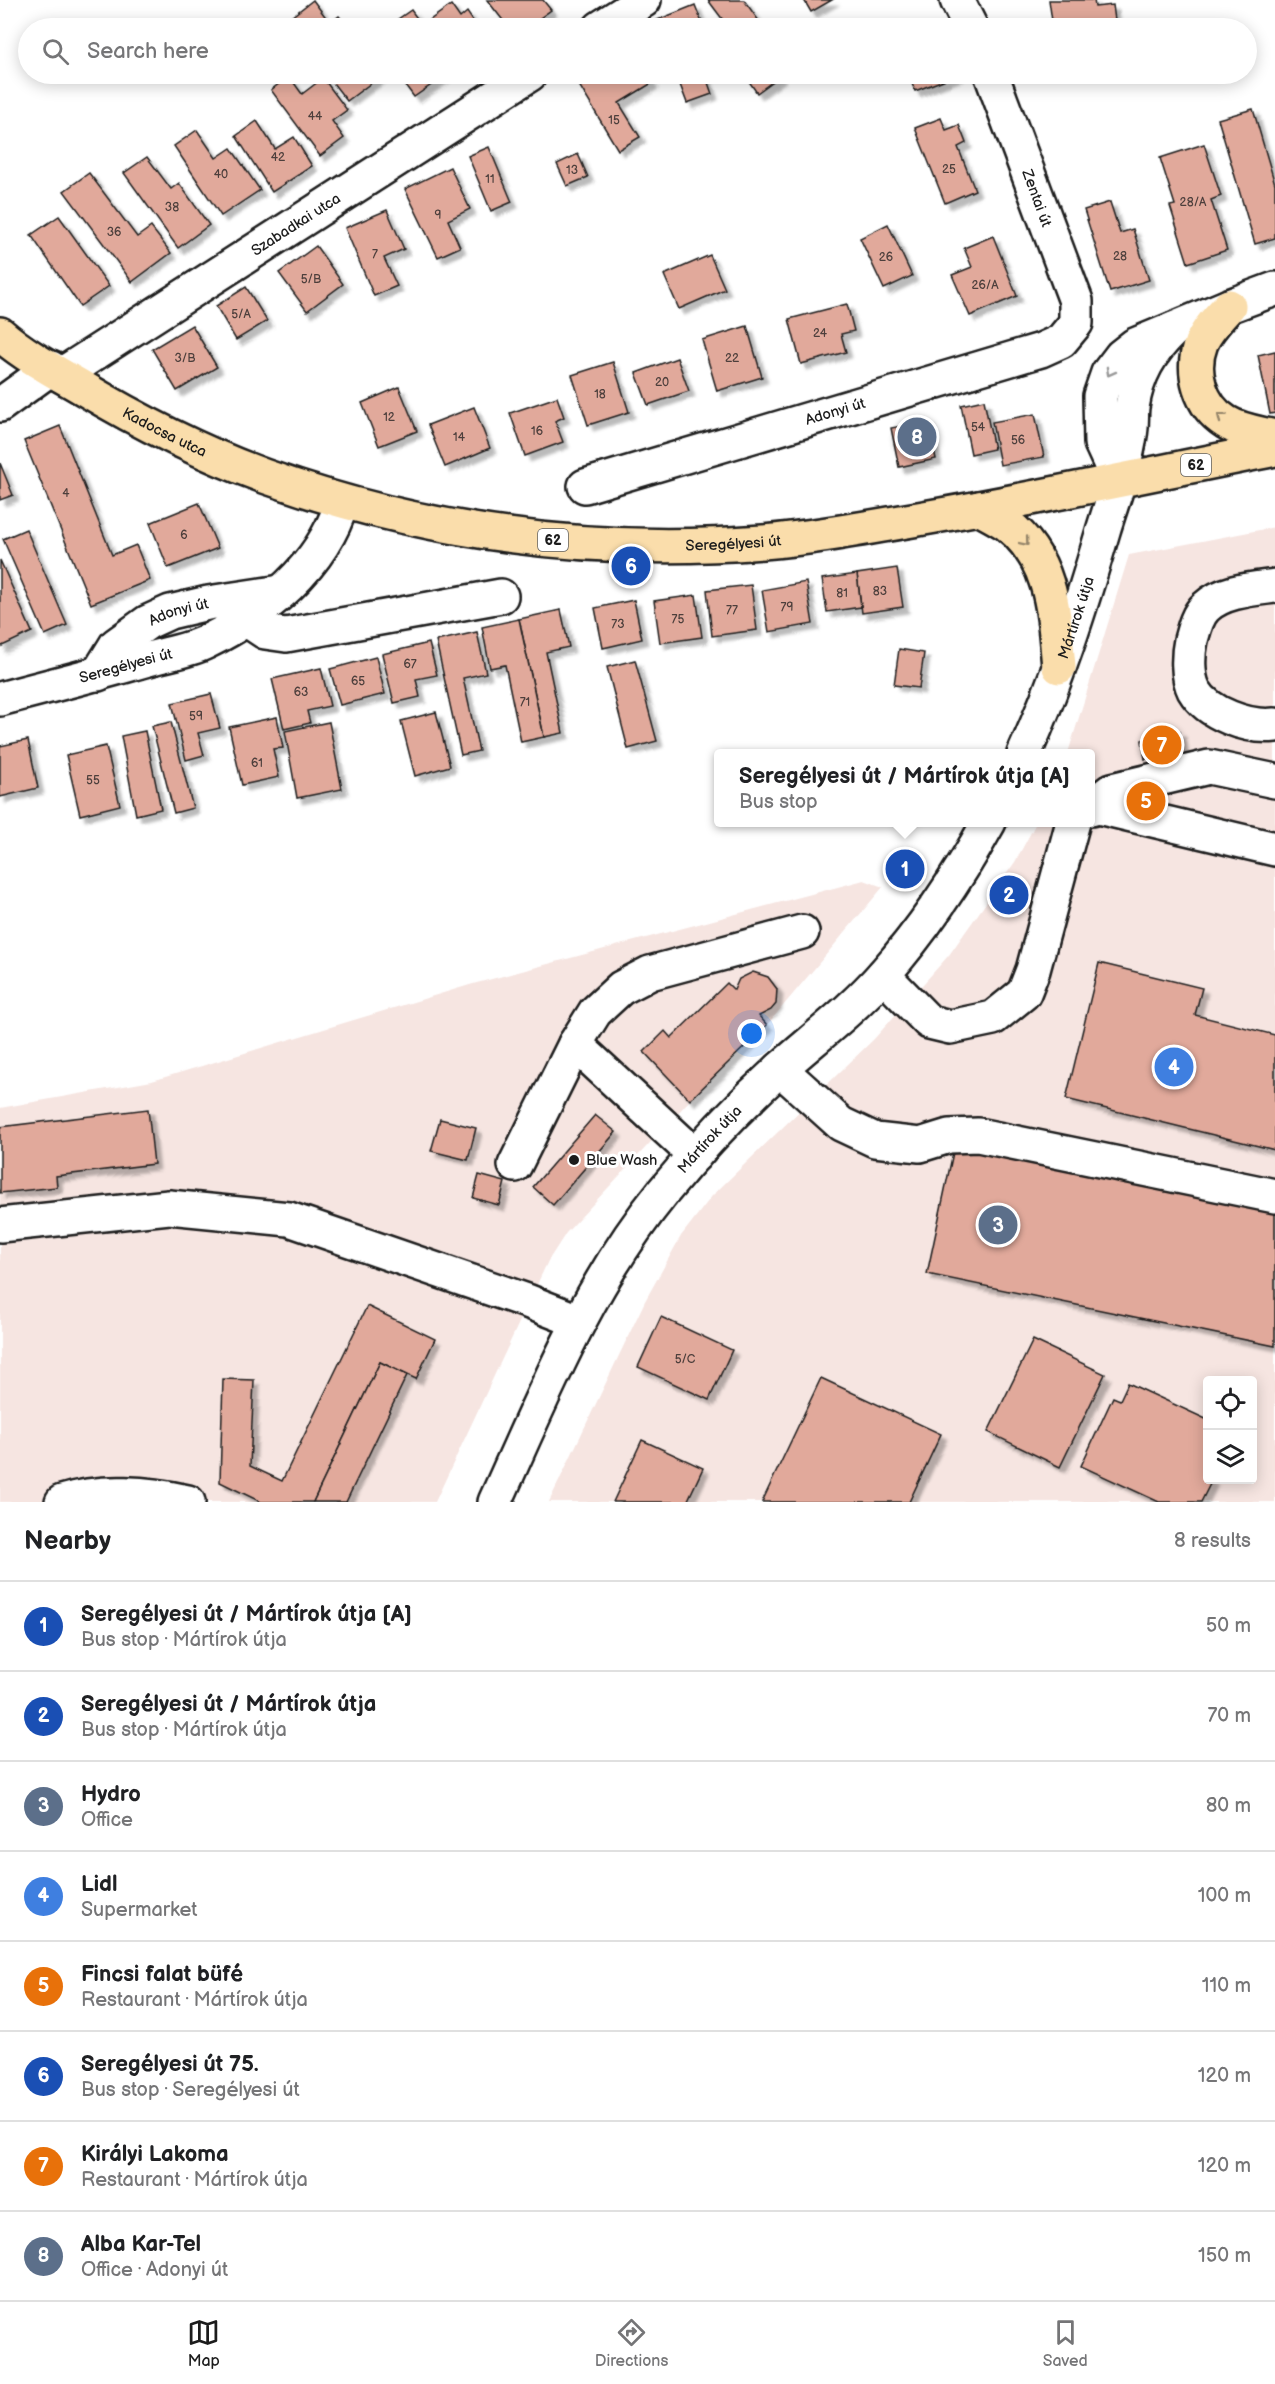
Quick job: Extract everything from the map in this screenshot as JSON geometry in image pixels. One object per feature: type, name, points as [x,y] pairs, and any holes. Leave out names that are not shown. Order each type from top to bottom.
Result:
[{"type":"main road","points":[[1229,306],[1212,324],[1201,341],[1197,360],[1199,385],[1209,406],[1226,422],[1275,437]]},
{"type":"main road","name":"Kadocsa utca","points":[[0,334],[56,372],[135,419],[191,447],[230,464],[342,502]]},
{"type":"main road","name":"Seregélyesi út","points":[[342,502],[476,531],[539,539],[628,545],[704,546],[766,542],[859,529],[979,508],[1275,449]]},
{"type":"main road","points":[[979,508],[1005,523],[1020,536],[1034,553],[1045,573],[1054,613],[1059,667]]},
{"type":"street","points":[[616,18],[644,0]]},
{"type":"street","points":[[957,0],[965,18]]},
{"type":"street","name":"Szabadkai utca","points":[[0,405],[514,84]]},
{"type":"street","name":"Zentai út","points":[[995,84],[1076,301],[1076,323]]},
{"type":"street","points":[[1118,480],[1131,435],[1132,408],[1137,382],[1146,361],[1157,345],[1174,329],[1275,289]]},
{"type":"street","name":"Adonyi út","points":[[585,486],[1041,350],[1061,341],[1076,323]]},
{"type":"street","name":"Mártírok útja","points":[[1026,749],[1044,710],[1059,667],[1118,480]]},
{"type":"street","name":"Seregélyesi út","points":[[0,699],[98,674],[204,643],[247,620],[283,591],[309,564],[337,518],[342,502]]},
{"type":"street","points":[[1275,586],[1234,592],[1206,607],[1195,625],[1190,647],[1189,674],[1194,689],[1204,701],[1221,713],[1266,726],[1275,725]]},
{"type":"street","name":"Adonyi út","points":[[98,674],[116,645],[148,622],[170,612],[207,603],[283,591]]},
{"type":"street","points":[[247,620],[265,632],[286,635],[501,596]]},
{"type":"street","points":[[1095,804],[1112,790],[1209,767],[1275,781]]},
{"type":"street","points":[[1095,807],[1275,849]]},
{"type":"street","name":"Mártírok útja","points":[[495,1502],[578,1321],[633,1230],[695,1155],[780,1069],[853,1005],[883,975],[956,878],[986,827]]},
{"type":"street","points":[[883,975],[929,1022],[950,1027],[993,1018],[1024,993],[1033,970],[1072,827]]},
{"type":"street","points":[[515,1165],[575,1044],[595,1012],[621,988],[650,973],[802,932]]},
{"type":"street","points":[[575,1044],[695,1155]]},
{"type":"street","points":[[780,1069],[841,1124],[874,1140],[920,1145],[949,1136],[978,1135],[1275,1196]]},
{"type":"street","points":[[0,1225],[169,1207],[289,1219],[527,1301],[578,1321]]},
{"type":"street","points":[[62,1502],[83,1495],[161,1496],[188,1502]]},
{"type":"shaded area","points":[[1275,527],[1275,1502],[549,1502],[645,1301],[681,1236],[712,1196],[874,1039],[949,955],[1015,862],[1034,827],[1095,827],[1095,749],[1069,749],[1129,555]]},
{"type":"shaded area","points":[[864,880],[883,887],[767,1025],[690,1100],[566,1233],[548,1261],[435,1502],[0,1502],[0,1108],[152,1081],[473,984]]},
{"type":"building","points":[[313,0],[326,18],[290,18]]},
{"type":"building","points":[[487,0],[543,0],[551,10],[540,18],[501,18]]},
{"type":"building","points":[[708,0],[744,0],[757,18],[722,18]]},
{"type":"building","points":[[804,0],[832,0],[811,12]]},
{"type":"building","points":[[1049,0],[1094,0],[1095,7],[1113,5],[1115,18],[1052,18]]},
{"type":"building","points":[[451,5],[460,18],[433,18]]},
{"type":"building","points":[[695,5],[700,18],[662,18]]},
{"type":"building","points":[[411,10],[417,18],[399,18]]},
{"type":"building","points":[[467,12],[471,18],[460,18]]},
{"type":"building","points":[[279,84],[295,84],[302,94],[315,84],[328,84],[347,110],[332,121],[344,138],[320,156],[271,90]]},
{"type":"building","points":[[334,84],[370,84],[347,101]]},
{"type":"building","points":[[404,84],[433,84],[414,97]]},
{"type":"building","points":[[578,84],[650,84],[619,103],[640,137],[618,150]]},
{"type":"building","points":[[680,84],[708,84],[712,94],[687,103]]},
{"type":"building","points":[[751,84],[769,84],[757,93]]},
{"type":"building","points":[[912,84],[933,84],[915,91]]},
{"type":"building","points":[[1253,109],[1275,184],[1275,238],[1255,244],[1218,119]]},
{"type":"building","points":[[941,118],[946,130],[959,125],[966,143],[958,147],[975,190],[945,203],[915,128]]},
{"type":"building","points":[[257,121],[275,149],[294,137],[312,166],[272,192],[236,136]]},
{"type":"building","points":[[197,130],[216,158],[231,148],[260,190],[221,216],[174,146]]},
{"type":"building","points":[[1204,144],[1221,196],[1211,200],[1227,250],[1188,263],[1170,206],[1175,205],[1160,158]]},
{"type":"building","points":[[489,147],[512,202],[491,211],[468,156]]},
{"type":"building","points":[[578,154],[588,177],[567,186],[557,164]]},
{"type":"building","points":[[147,157],[171,189],[179,183],[209,225],[178,248],[124,173]]},
{"type":"building","points":[[450,167],[470,209],[448,220],[460,247],[438,257],[405,189]]},
{"type":"building","points":[[89,173],[137,237],[151,227],[171,253],[132,282],[64,191]]},
{"type":"building","points":[[1110,202],[1120,233],[1133,229],[1149,280],[1110,292],[1084,210]]},
{"type":"building","points":[[387,210],[404,249],[384,258],[397,286],[374,296],[345,228]]},
{"type":"building","points":[[59,216],[109,286],[80,306],[31,235]]},
{"type":"building","points":[[888,224],[912,276],[884,289],[860,238]]},
{"type":"building","points":[[993,236],[1017,296],[970,316],[952,275],[972,267],[964,248]]},
{"type":"building","points":[[316,246],[343,284],[307,311],[279,273]]},
{"type":"building","points":[[710,255],[725,289],[679,309],[664,275]]},
{"type":"building","points":[[246,287],[267,321],[236,340],[216,306]]},
{"type":"building","points":[[847,304],[854,331],[841,334],[846,352],[801,364],[789,319]]},
{"type":"building","points":[[192,325],[217,367],[177,391],[152,349]]},
{"type":"building","points":[[747,326],[762,377],[717,391],[702,340]]},
{"type":"building","points":[[1275,351],[1275,413],[1270,414],[1258,355]]},
{"type":"building","points":[[677,358],[689,391],[648,405],[636,373]]},
{"type":"building","points":[[613,362],[629,412],[588,425],[572,375]]},
{"type":"building","points":[[399,387],[417,431],[379,446],[362,403]]},
{"type":"building","points":[[557,397],[564,417],[555,421],[563,442],[525,456],[510,413]]},
{"type":"building","points":[[984,400],[994,449],[971,454],[961,405]]},
{"type":"building","points":[[474,407],[490,448],[445,467],[428,425]]},
{"type":"building","points":[[1035,414],[1044,457],[1000,465],[992,422]]},
{"type":"building","points":[[928,421],[936,459],[899,467],[891,428]]},
{"type":"building","points":[[60,426],[112,555],[136,545],[150,580],[91,604],[24,441]]},
{"type":"building","points":[[0,463],[13,495],[0,500]]},
{"type":"building","points":[[199,503],[218,548],[168,568],[150,523]]},
{"type":"building","points":[[26,529],[67,625],[45,635],[3,539]]},
{"type":"building","points":[[0,560],[32,632],[0,647]]},
{"type":"building","points":[[897,568],[903,607],[862,613],[857,574]]},
{"type":"building","points":[[857,574],[861,607],[827,612],[822,579]]},
{"type":"building","points":[[806,582],[813,624],[769,632],[762,590]]},
{"type":"building","points":[[751,585],[757,630],[712,636],[707,590]]},
{"type":"building","points":[[696,595],[702,637],[660,643],[654,601]]},
{"type":"building","points":[[634,600],[642,639],[603,648],[595,608]]},
{"type":"building","points":[[561,610],[569,647],[546,652],[563,733],[544,737],[519,619]]},
{"type":"building","points":[[519,619],[544,737],[521,742],[505,665],[490,668],[482,627]]},
{"type":"building","points":[[477,632],[486,673],[463,678],[479,751],[461,755],[436,641]]},
{"type":"building","points":[[429,643],[437,675],[416,679],[420,697],[394,703],[382,654]]},
{"type":"building","points":[[899,649],[924,653],[919,688],[894,685]]},
{"type":"building","points":[[376,657],[385,694],[340,705],[330,669]]},
{"type":"building","points":[[635,660],[657,741],[628,749],[607,667]]},
{"type":"building","points":[[321,668],[330,706],[307,711],[310,723],[284,729],[272,679]]},
{"type":"building","points":[[211,694],[220,728],[198,733],[204,755],[186,760],[172,703]]},
{"type":"building","points":[[436,712],[450,766],[415,776],[401,721]]},
{"type":"building","points":[[277,717],[283,748],[273,749],[279,777],[242,785],[229,727]]},
{"type":"building","points":[[171,722],[193,808],[174,813],[152,726]]},
{"type":"building","points":[[329,722],[342,789],[297,798],[285,731]]},
{"type":"building","points":[[145,731],[161,809],[136,815],[121,736]]},
{"type":"building","points":[[1180,732],[1183,750],[1145,759],[1142,740]]},
{"type":"building","points":[[28,740],[38,788],[0,797],[0,746]]},
{"type":"building","points":[[106,746],[120,805],[80,815],[66,755]]},
{"type":"building","points":[[1137,790],[1158,795],[1154,810],[1133,806]]},
{"type":"building","points":[[1099,963],[1202,988],[1195,1015],[1275,1035],[1275,1150],[1066,1099]]},
{"type":"building","points":[[753,972],[768,977],[777,989],[776,1004],[771,1010],[759,1016],[767,1025],[690,1100],[644,1052],[665,1031],[671,1038],[727,983],[734,990],[739,979]]},
{"type":"building","points":[[148,1109],[154,1164],[56,1176],[57,1187],[0,1193],[0,1127]]},
{"type":"building","name":"Blue Wash","points":[[595,1115],[616,1132],[553,1205],[533,1187]]},
{"type":"building","points":[[440,1119],[476,1128],[468,1160],[431,1151]]},
{"type":"building","points":[[955,1143],[1275,1210],[1275,1346],[927,1274]]},
{"type":"building","points":[[479,1175],[505,1182],[499,1205],[473,1198]]},
{"type":"building","points":[[367,1306],[435,1339],[416,1379],[380,1362],[313,1502],[261,1502],[220,1482],[223,1379],[254,1380],[250,1466],[282,1481]]},
{"type":"building","points":[[661,1317],[732,1350],[709,1400],[638,1367]]},
{"type":"building","points":[[1033,1340],[1105,1374],[1060,1467],[988,1432]]},
{"type":"building","points":[[380,1362],[407,1375],[346,1502],[313,1502]]},
{"type":"building","points":[[821,1378],[941,1434],[909,1502],[762,1502]]},
{"type":"building","points":[[1128,1383],[1203,1418],[1203,1484],[1210,1484],[1201,1502],[1159,1502],[1081,1466],[1113,1397],[1120,1400]]},
{"type":"building","points":[[642,1440],[703,1468],[687,1502],[613,1502]]},
{"type":"place","name":"Alba Kar-Tel","points":[[917,437]]},
{"type":"place","name":"Seregélyesi út 75.","points":[[631,566]]},
{"type":"place","name":"Királyi Lakoma","points":[[1162,745]]},
{"type":"place","name":"Fincsi falat büfé","points":[[1146,801]]},
{"type":"place","name":"Seregélyesi út / Mártírok útja [A]","points":[[905,869]]},
{"type":"place","name":"Seregélyesi út / Mártírok útja","points":[[1009,895]]},
{"type":"place","name":"Lidl","points":[[1174,1067]]},
{"type":"place","name":"Blue Wash","points":[[574,1160]]},
{"type":"place","name":"Hydro","points":[[998,1225]]}]
